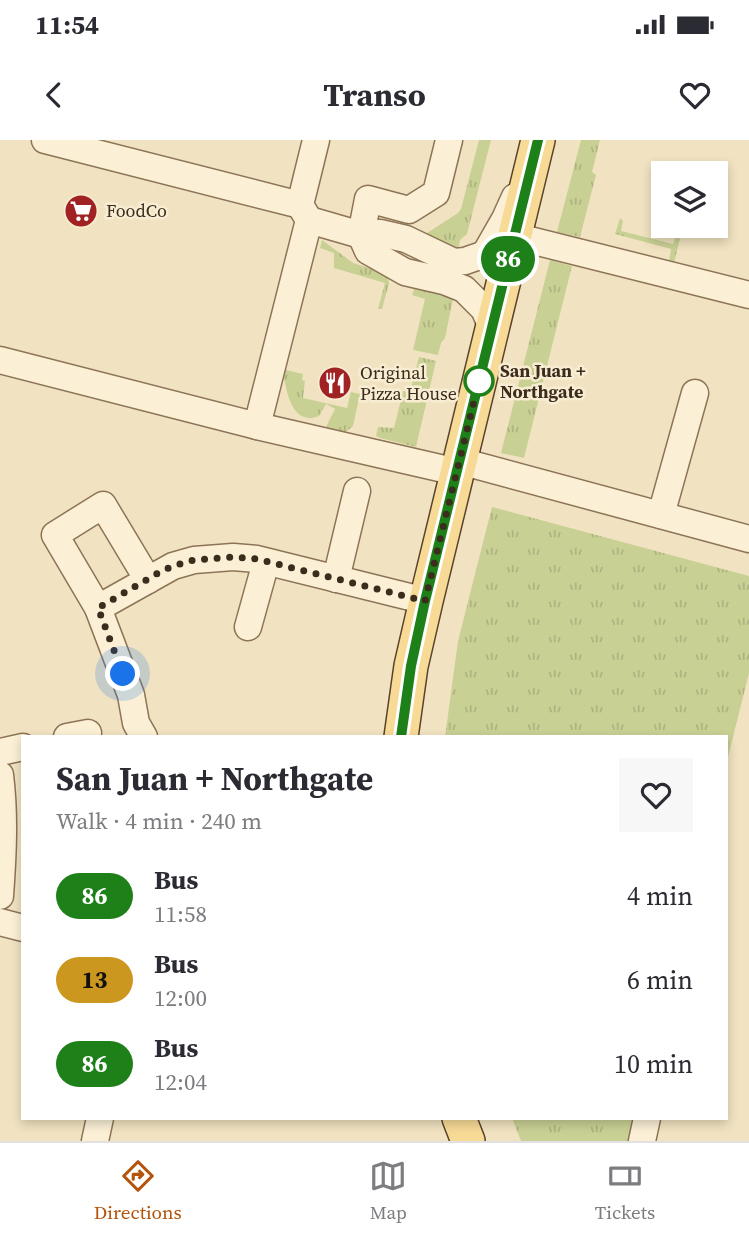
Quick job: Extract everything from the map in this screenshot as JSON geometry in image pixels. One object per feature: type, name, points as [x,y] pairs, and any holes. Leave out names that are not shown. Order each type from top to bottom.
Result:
[{"type":"main road","points":[[401,735],[411,666],[425,601],[536,148]]},
{"type":"main road","points":[[460,1120],[468,1141]]},
{"type":"street","points":[[45,140],[304,212],[361,235],[380,233],[406,239],[454,262],[485,254],[505,219],[536,148]]},
{"type":"street","points":[[257,426],[304,212],[316,140]]},
{"type":"street","points":[[449,140],[436,193],[409,210],[368,200],[361,235],[368,251],[387,263],[405,272],[444,281],[464,289],[484,309],[492,327]]},
{"type":"street","points":[[514,236],[749,295]]},
{"type":"street","points":[[0,360],[257,426],[458,466],[662,515],[749,539]]},
{"type":"street","points":[[662,515],[695,393]]},
{"type":"street","points":[[336,579],[357,491]]},
{"type":"street","points":[[143,735],[136,723],[131,695],[98,608],[55,535],[103,505],[148,580]]},
{"type":"street","points":[[98,608],[173,566],[194,560],[233,557],[266,562],[425,601]]},
{"type":"street","points":[[248,627],[266,562]]},
{"type":"street","points":[[0,752],[21,747]]},
{"type":"street","points":[[0,775],[4,845],[0,896]]},
{"type":"street","points":[[0,922],[21,927]]},
{"type":"street","points":[[95,1141],[100,1120]]},
{"type":"street","points":[[642,1141],[647,1120]]},
{"type":"green space","points":[[479,140],[491,140],[467,234],[460,240],[457,256],[421,237],[461,209]]},
{"type":"green space","points":[[581,140],[600,140],[592,172],[596,175],[580,237],[557,232]]},
{"type":"green space","points":[[620,218],[623,221],[621,231],[673,244],[675,238],[680,238],[674,263],[669,261],[671,249],[615,234]]},
{"type":"green space","points":[[322,240],[353,263],[384,273],[389,283],[382,309],[378,309],[385,283],[334,268],[334,253],[320,248]]},
{"type":"green space","points":[[550,260],[572,266],[524,458],[501,453]]},
{"type":"green space","points":[[416,284],[453,296],[445,338],[438,355],[413,350],[425,299],[412,295]]},
{"type":"green space","points":[[419,357],[436,361],[416,447],[376,436],[378,427],[394,428],[403,391],[410,392]]},
{"type":"green space","points":[[282,369],[303,374],[303,398],[347,408],[351,392],[360,394],[353,426],[342,435],[324,431],[335,409],[326,404],[319,416],[301,416],[289,398]]},
{"type":"green space","points":[[492,507],[749,576],[749,673],[728,757],[728,735],[445,735],[458,641]]},
{"type":"green space","points":[[513,1120],[639,1120],[634,1141],[521,1141]]},
{"type":"bus line","name":"86","points":[[401,735],[411,666],[425,601],[538,140]]},
{"type":"place","name":"FoodCo","points":[[81,211]]},
{"type":"place","name":"San Juan + Northgate","points":[[479,381]]},
{"type":"place","name":"Original Pizza House","points":[[335,383]]},
{"type":"route","points":[[123,674],[98,608],[160,572],[194,560],[233,557],[257,559],[425,601],[481,373],[479,381]]}]
